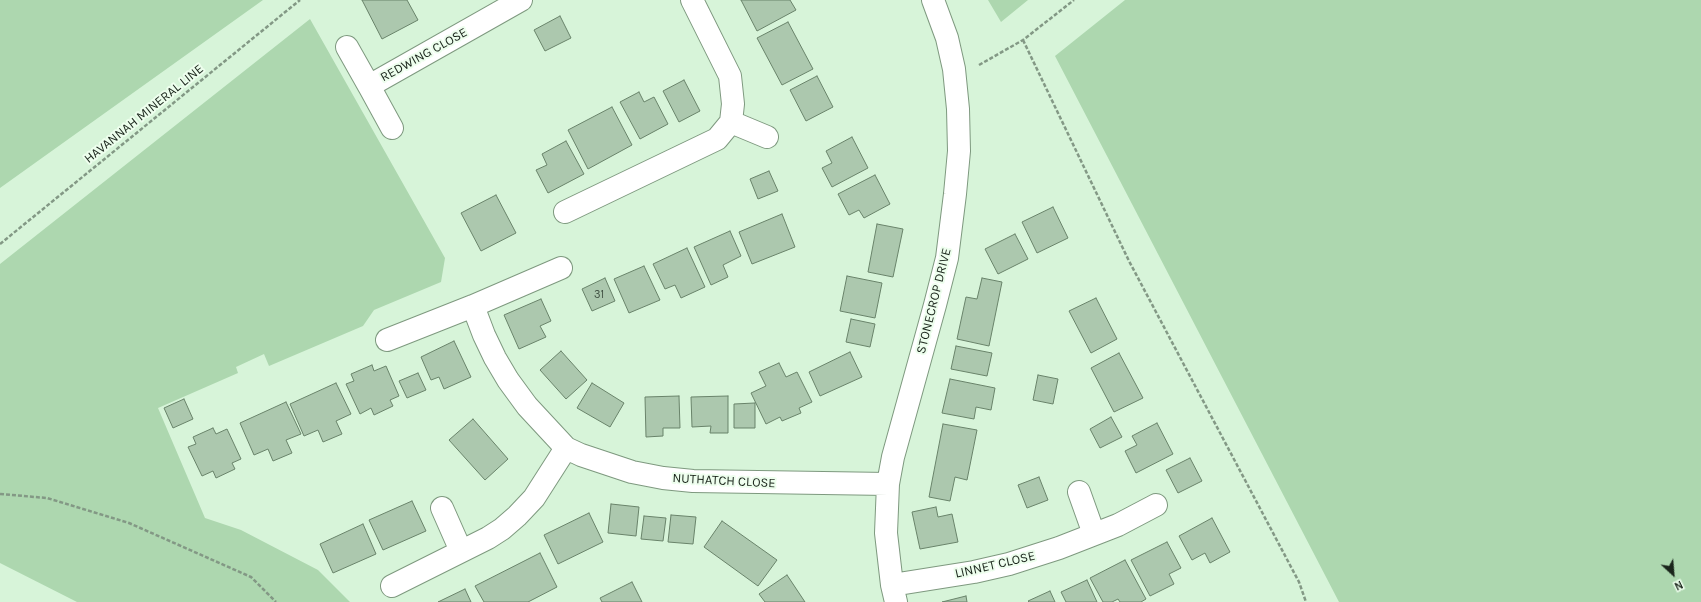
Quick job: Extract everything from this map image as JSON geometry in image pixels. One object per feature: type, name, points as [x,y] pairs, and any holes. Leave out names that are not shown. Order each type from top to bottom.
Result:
[{"type":"street","name":"REDWING CLOSE","points":[[392,128],[369,86],[521,0]]},
{"type":"street","points":[[565,212],[717,139],[731,122],[733,104],[730,76],[692,0]]},
{"type":"street","name":"STONECROP DRIVE","points":[[894,594],[886,533],[888,484],[893,457],[936,305],[947,258],[956,194],[959,151],[958,109],[954,69],[947,38],[933,0]]},
{"type":"street","points":[[347,47],[369,86]]},
{"type":"street","points":[[731,122],[767,137]]},
{"type":"street","points":[[387,340],[473,306],[561,268]]},
{"type":"street","name":"NUTHATCH CLOSE","points":[[473,306],[484,334],[508,380],[527,406],[566,448],[581,455],[632,472],[663,478],[735,483],[888,484]]},
{"type":"street","points":[[392,586],[502,529],[534,498],[566,448]]},
{"type":"street","points":[[1079,492],[1094,534]]},
{"type":"street","name":"LINNET CLOSE","points":[[894,594],[1009,564],[1059,548],[1118,525],[1156,505]]},
{"type":"street","points":[[442,508],[462,551]]},
{"type":"path","name":"HAVANNAH MINERAL LINE","points":[[0,244],[300,0]]},
{"type":"path","points":[[954,69],[974,68],[1023,40],[1074,0]]},
{"type":"path","points":[[1023,40],[1129,261],[1299,582],[1306,602]]},
{"type":"path","points":[[0,494],[46,498],[129,523],[251,577],[276,602]]},
{"type":"green space","points":[[0,0],[263,0],[0,188]]},
{"type":"green space","points":[[988,0],[1028,0],[1001,22]]},
{"type":"green space","points":[[1125,0],[1701,0],[1701,602],[1339,602],[1055,56]]},
{"type":"green space","points":[[310,19],[445,258],[441,282],[374,310],[363,326],[269,366],[264,354],[236,367],[238,373],[158,408],[205,518],[241,530],[318,570],[350,602],[77,602],[0,563],[0,264]]},
{"type":"building","points":[[362,0],[407,0],[418,20],[382,39]]},
{"type":"building","points":[[741,0],[790,0],[796,10],[757,31]]},
{"type":"building","points":[[560,16],[571,38],[545,51],[534,30]]},
{"type":"building","points":[[788,22],[813,69],[782,85],[757,38]]},
{"type":"building","points":[[817,76],[833,107],[806,121],[790,90]]},
{"type":"building","points":[[684,80],[700,111],[679,122],[663,91]]},
{"type":"building","points":[[639,92],[644,102],[654,97],[668,124],[640,139],[620,102]]},
{"type":"building","points":[[612,107],[632,145],[588,169],[568,130]]},
{"type":"building","points":[[852,137],[868,168],[832,187],[822,168],[832,163],[826,151]]},
{"type":"building","points":[[566,141],[584,174],[548,193],[536,170],[547,165],[542,154]]},
{"type":"building","points":[[769,171],[778,191],[758,199],[750,179]]},
{"type":"building","points":[[875,175],[890,204],[864,218],[859,210],[849,215],[838,194]]},
{"type":"building","points":[[496,195],[516,233],[481,251],[461,213]]},
{"type":"building","points":[[1053,207],[1068,238],[1037,253],[1022,222]]},
{"type":"building","points":[[782,214],[795,247],[752,264],[739,232]]},
{"type":"building","points":[[877,224],[903,229],[893,277],[868,272]]},
{"type":"building","points":[[730,231],[741,256],[723,265],[728,277],[711,285],[694,247]]},
{"type":"building","points":[[1015,234],[1028,259],[998,274],[985,249]]},
{"type":"building","points":[[687,248],[705,287],[681,298],[675,285],[665,289],[653,264]]},
{"type":"building","points":[[644,266],[660,300],[629,313],[614,279]]},
{"type":"building","points":[[847,276],[882,283],[875,318],[840,311]]},
{"type":"building","points":[[605,278],[615,301],[592,311],[582,289]]},
{"type":"building","points":[[982,278],[1002,282],[989,346],[957,339],[966,297],[977,299]]},
{"type":"building","points":[[1096,298],[1117,339],[1091,353],[1069,311]]},
{"type":"building","points":[[541,299],[551,321],[540,326],[546,337],[519,349],[504,315]]},
{"type":"building","points":[[851,319],[875,324],[870,347],[846,342]]},
{"type":"building","points":[[454,341],[471,377],[444,389],[439,377],[431,380],[421,357]]},
{"type":"building","points":[[956,346],[992,353],[987,376],[951,369]]},
{"type":"building","points":[[561,351],[587,380],[566,399],[540,370]]},
{"type":"building","points":[[850,352],[862,377],[820,396],[809,372]]},
{"type":"building","points":[[1119,353],[1143,398],[1114,412],[1091,368]]},
{"type":"building","points":[[779,363],[786,377],[797,372],[812,402],[799,408],[801,413],[782,421],[780,417],[766,424],[751,393],[766,386],[759,372]]},
{"type":"building","points":[[372,365],[374,371],[386,366],[399,396],[390,400],[393,406],[374,415],[371,408],[360,414],[346,384],[354,381],[351,374]]},
{"type":"building","points":[[418,373],[426,390],[407,398],[399,381]]},
{"type":"building","points":[[1038,375],[1058,379],[1053,404],[1033,400]]},
{"type":"building","points":[[950,379],[995,388],[991,410],[976,407],[974,419],[942,413]]},
{"type":"building","points":[[336,383],[351,414],[336,421],[342,434],[323,442],[318,430],[304,436],[290,404]]},
{"type":"building","points":[[592,383],[624,403],[610,427],[577,408]]},
{"type":"building","points":[[679,396],[680,428],[663,428],[663,436],[646,437],[645,397]]},
{"type":"building","points":[[728,396],[728,433],[710,433],[711,426],[692,427],[691,397]]},
{"type":"building","points":[[184,399],[193,419],[173,428],[164,408]]},
{"type":"building","points":[[286,402],[301,434],[286,440],[292,453],[273,461],[268,449],[254,455],[240,423]]},
{"type":"building","points":[[755,403],[755,428],[734,428],[734,404]]},
{"type":"building","points":[[1111,417],[1122,437],[1100,448],[1090,429]]},
{"type":"building","points":[[473,419],[508,459],[485,480],[449,440]]},
{"type":"building","points":[[1157,423],[1173,454],[1136,473],[1125,451],[1137,445],[1132,436]]},
{"type":"building","points":[[943,424],[977,430],[967,480],[955,477],[950,501],[929,497]]},
{"type":"building","points":[[213,428],[216,434],[227,429],[241,459],[232,463],[235,469],[216,478],[213,471],[202,476],[188,447],[196,444],[193,437]]},
{"type":"building","points":[[1190,458],[1202,481],[1178,493],[1166,470]]},
{"type":"building","points":[[1039,477],[1048,500],[1027,508],[1018,485]]},
{"type":"building","points":[[412,501],[426,531],[383,550],[369,520]]},
{"type":"building","points":[[611,504],[639,507],[636,536],[608,533]]},
{"type":"building","points":[[936,507],[938,517],[952,514],[958,542],[920,549],[912,512]]},
{"type":"building","points":[[589,513],[603,542],[558,564],[544,535]]},
{"type":"building","points":[[671,515],[696,517],[693,544],[668,542]]},
{"type":"building","points":[[644,516],[666,518],[663,541],[641,539]]},
{"type":"building","points":[[1212,518],[1230,552],[1210,563],[1205,553],[1192,560],[1179,536]]},
{"type":"building","points":[[722,521],[777,560],[758,586],[704,547]]},
{"type":"building","points":[[363,524],[376,554],[333,573],[320,544]]},
{"type":"building","points":[[1167,542],[1181,568],[1169,574],[1174,584],[1150,596],[1131,560]]},
{"type":"building","points":[[540,553],[557,587],[528,602],[484,602],[475,586]]},
{"type":"building","points":[[1125,560],[1146,599],[1141,602],[1120,602],[1118,599],[1112,602],[1103,602],[1090,578]]},
{"type":"building","points":[[787,575],[805,602],[765,602],[759,594]]},
{"type":"building","points":[[1087,580],[1097,602],[1066,602],[1061,592]]},
{"type":"building","points":[[632,582],[642,602],[602,602],[600,598]]},
{"type":"building","points":[[465,589],[471,602],[438,602]]},
{"type":"building","points":[[1050,591],[1055,602],[1028,601]]},
{"type":"building","points":[[966,596],[967,602],[942,602]]}]
